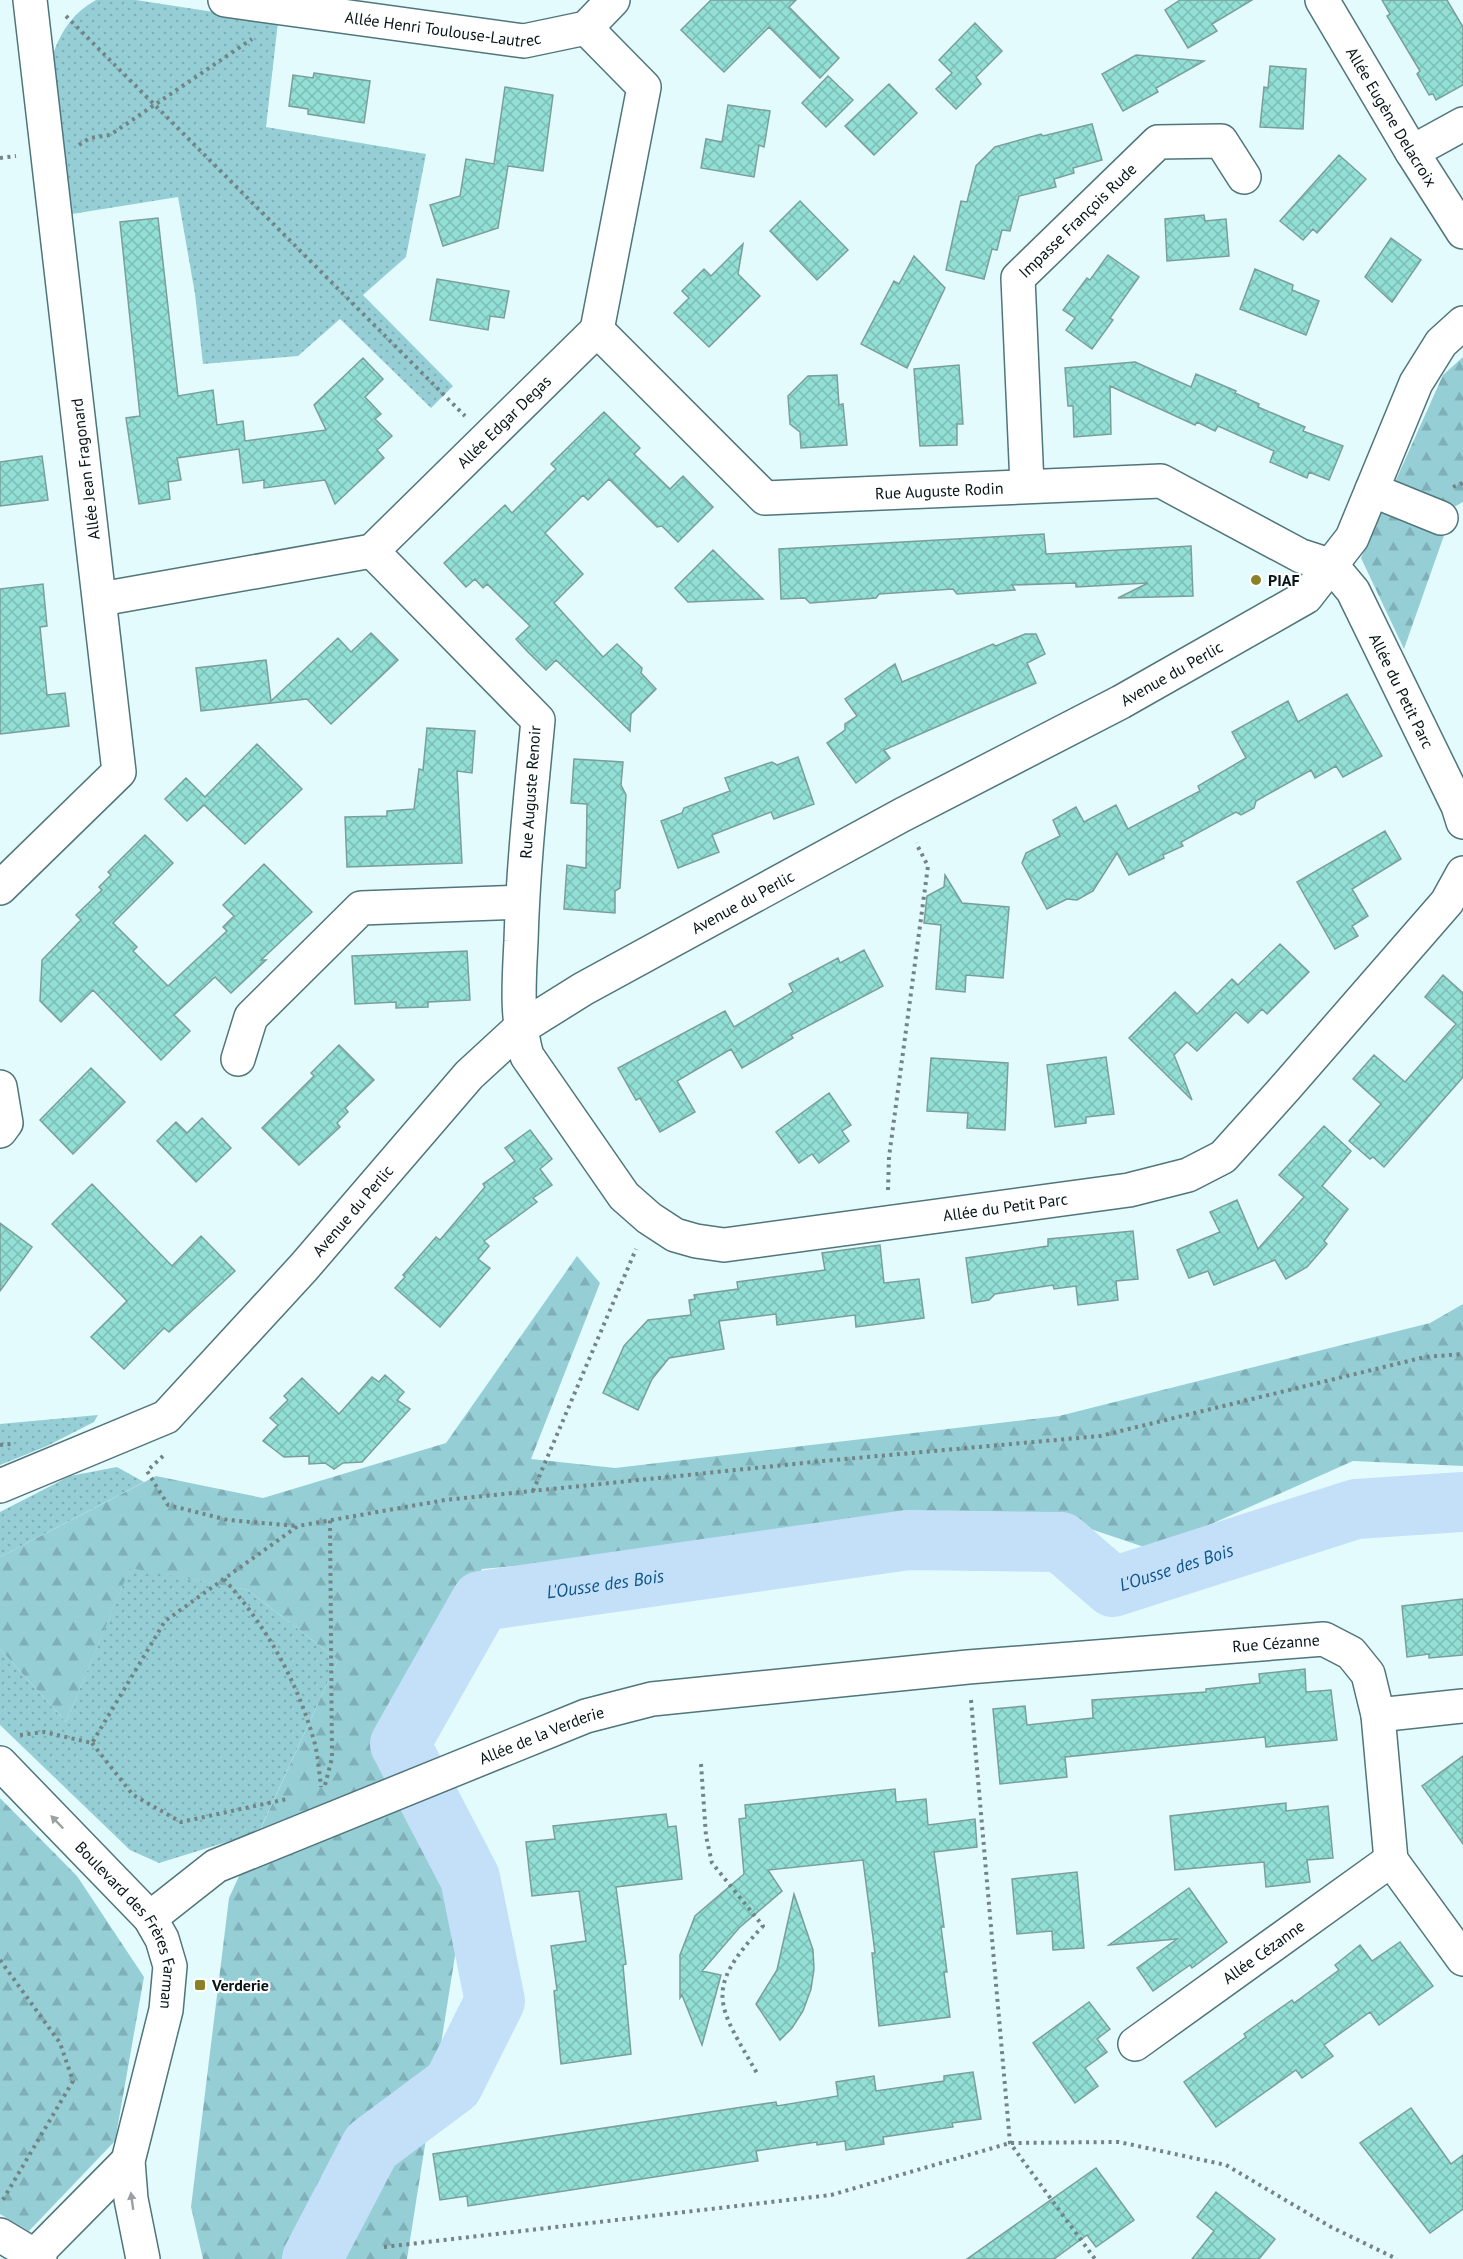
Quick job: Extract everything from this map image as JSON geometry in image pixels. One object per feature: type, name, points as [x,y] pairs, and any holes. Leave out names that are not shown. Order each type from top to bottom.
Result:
[{"type":"street","name":"Allée Jean Fragonard","points":[[0,888],[119,772],[101,599],[30,0]]},
{"type":"street","name":"Allée Henri Toulouse-Lautrec","points":[[225,0],[524,41],[586,28]]},
{"type":"street","points":[[597,330],[644,87],[586,28],[613,0]]},
{"type":"street","name":"Allée Eugène Delacroix","points":[[1322,0],[1412,152],[1463,232]]},
{"type":"street","points":[[1412,152],[1463,124]]},
{"type":"street","name":"Impasse François Rude","points":[[1026,485],[1018,278],[1158,142],[1221,141],[1244,177]]},
{"type":"street","name":"Avenue du Perlic","points":[[0,1486],[166,1417],[303,1267],[469,1075],[519,1029],[583,989],[902,815],[1121,702],[1306,597],[1352,538],[1416,383],[1441,344],[1463,323]]},
{"type":"street","name":"Allée Edgar Degas","points":[[372,551],[597,330]]},
{"type":"street","name":"Rue Auguste Rodin","points":[[597,330],[765,498],[1161,480],[1301,556],[1332,566]]},
{"type":"street","points":[[1372,490],[1441,518]]},
{"type":"street","points":[[101,599],[372,551]]},
{"type":"street","name":"Rue Auguste Renoir","points":[[372,551],[538,720],[522,902],[519,1029]]},
{"type":"street","name":"Allée du Petit Parc","points":[[1332,566],[1353,591],[1458,806],[1463,822]]},
{"type":"street","name":"Allée du Petit Parc","points":[[519,1029],[527,1056],[624,1196],[649,1218],[675,1235],[696,1241],[724,1245],[1129,1190],[1188,1174],[1223,1157],[1447,902],[1463,873]]},
{"type":"street","points":[[238,1059],[251,1017],[361,908],[522,902]]},
{"type":"street","points":[[0,1087],[3,1127]]},
{"type":"street","name":"Rue Cézanne","points":[[968,1666],[1324,1639],[1352,1653],[1368,1674],[1378,1715],[1391,1860]]},
{"type":"street","name":"Allée de la Verderie","points":[[150,1918],[216,1866],[586,1716],[652,1699],[968,1666]]},
{"type":"street","points":[[1378,1715],[1463,1706]]},
{"type":"street","name":"Boulevard des Frères Farman","points":[[7,1750],[150,1918],[162,1939],[170,1966],[166,2010],[129,2161],[131,2199],[142,2259]]},
{"type":"street","points":[[1391,1860],[1463,1959]]},
{"type":"street","name":"Allée Cézanne","points":[[1135,2044],[1391,1860]]},
{"type":"street","points":[[0,2235],[38,2257],[129,2161]]},
{"type":"path","points":[[156,105],[294,8]]},
{"type":"path","points":[[62,13],[486,439]]},
{"type":"path","points":[[887,1181],[928,866],[902,815]]},
{"type":"path","points":[[532,1491],[649,1218]]},
{"type":"path","points":[[166,1417],[174,1444],[147,1471],[168,1505],[228,1520],[298,1526],[445,1500],[823,1461],[1100,1436],[1425,1358],[1463,1354]]},
{"type":"path","points":[[224,1579],[244,1601],[280,1653],[314,1738],[321,1791],[327,1783],[332,1758],[330,1520]]},
{"type":"path","points":[[92,1743],[165,1621],[298,1526]]},
{"type":"path","points":[[968,1666],[1010,2144],[1095,2259]]},
{"type":"path","points":[[7,1750],[44,1732],[92,1743],[133,1795],[181,1822],[289,1798]]},
{"type":"path","points":[[701,1764],[706,1836],[712,1863],[763,1926],[736,1954],[724,1978],[722,2004],[728,2022],[758,2075]]},
{"type":"path","points":[[0,1960],[60,2043],[73,2081],[0,2204]]},
{"type":"path","points":[[384,2247],[831,2195],[1010,2144],[1119,2142],[1226,2165],[1331,2227],[1397,2259]]},
{"type":"green space","points":[[96,0],[136,0],[278,22],[266,127],[426,154],[406,257],[363,295],[453,386],[431,408],[340,319],[298,356],[203,364],[195,294],[178,197],[72,214],[51,60],[58,41],[73,18]]},
{"type":"green space","points":[[1463,357],[1463,502],[1454,507],[1404,649],[1361,558],[1443,375]]},
{"type":"green space","points":[[577,1256],[600,1283],[531,1459],[615,1468],[1059,1416],[1430,1323],[1463,1304],[1463,1466],[1353,1461],[1153,1550],[1055,1517],[482,1569],[384,1749],[460,1924],[407,2259],[203,2259],[191,2207],[229,1898],[338,1660],[248,1590],[130,1568],[66,1722],[0,1649],[0,1557],[156,1476],[263,1498],[446,1443]]},
{"type":"green space","points":[[98,1415],[94,1422],[47,1446],[0,1465],[0,1424]]},
{"type":"green space","points":[[117,1467],[144,1482],[0,1557],[0,1512],[70,1476]]},
{"type":"green space","points":[[130,1567],[248,1590],[338,1660],[259,1832],[159,1863],[130,1850],[0,1725],[0,1649],[66,1722]]},
{"type":"green space","points":[[0,1798],[77,1876],[144,1977],[115,2141],[29,2231],[0,2214]]},
{"type":"building","points":[[711,0],[796,0],[789,7],[839,58],[820,78],[769,27],[724,72],[681,30]]},
{"type":"building","points":[[1180,0],[1252,0],[1212,24],[1217,31],[1188,48],[1165,10]]},
{"type":"building","points":[[1382,0],[1447,0],[1463,27],[1463,85],[1436,100],[1433,94],[1429,95],[1417,74],[1420,71],[1387,16],[1390,14]]},
{"type":"building","points":[[975,23],[1002,51],[976,77],[981,84],[956,109],[936,89],[952,73],[939,60]]},
{"type":"building","points":[[1136,55],[1204,61],[1156,88],[1158,92],[1123,111],[1102,74]]},
{"type":"building","points":[[1270,66],[1306,69],[1303,129],[1260,127],[1264,87],[1268,88]]},
{"type":"building","points":[[314,73],[370,81],[364,123],[308,114],[308,109],[289,106],[293,75],[313,78]]},
{"type":"building","points":[[828,76],[853,100],[826,127],[802,103]]},
{"type":"building","points":[[889,84],[917,113],[874,155],[845,126]]},
{"type":"building","points":[[505,87],[553,95],[543,171],[508,166],[498,228],[443,246],[430,205],[460,196],[466,159],[494,164]]},
{"type":"building","points":[[728,105],[770,111],[764,147],[759,145],[754,177],[701,168],[706,139],[722,142]]},
{"type":"building","points":[[1092,124],[1102,160],[1073,168],[1074,173],[1054,179],[1056,187],[1019,196],[1010,231],[1002,230],[997,250],[992,249],[984,279],[946,270],[961,201],[967,202],[976,166],[995,147],[1041,134],[1043,136]]},
{"type":"building","points":[[1339,155],[1366,179],[1317,233],[1313,229],[1303,240],[1280,221]]},
{"type":"building","points":[[800,201],[848,250],[817,280],[770,231]]},
{"type":"building","points":[[1204,215],[1205,221],[1226,219],[1229,256],[1167,261],[1165,219]]},
{"type":"building","points":[[158,218],[178,396],[213,390],[217,425],[243,421],[245,441],[326,430],[314,405],[363,358],[383,379],[365,397],[381,414],[375,419],[392,436],[377,450],[384,458],[335,504],[325,480],[264,488],[264,480],[243,483],[239,449],[177,458],[181,480],[168,482],[170,499],[139,504],[126,418],[140,416],[120,222]]},
{"type":"building","points":[[1391,238],[1421,260],[1392,302],[1365,277]]},
{"type":"building","points":[[743,244],[738,274],[760,296],[709,347],[674,313],[689,298],[682,291],[704,269],[711,276]]},
{"type":"building","points":[[1108,255],[1139,277],[1110,318],[1113,320],[1092,349],[1066,330],[1075,318],[1063,310],[1087,278],[1090,280]]},
{"type":"building","points":[[914,256],[945,288],[907,368],[861,344],[894,281],[899,284]]},
{"type":"building","points":[[1255,269],[1293,285],[1292,290],[1319,301],[1306,335],[1240,309]]},
{"type":"building","points":[[437,279],[509,291],[504,318],[490,316],[488,330],[430,320]]},
{"type":"building","points":[[1135,362],[1191,387],[1196,374],[1236,391],[1235,393],[1259,404],[1258,407],[1305,427],[1303,431],[1343,446],[1329,480],[1309,472],[1307,478],[1270,462],[1274,451],[1218,426],[1215,431],[1197,422],[1195,425],[1110,386],[1111,434],[1074,437],[1073,406],[1068,406],[1065,368]]},
{"type":"building","points":[[959,365],[963,424],[957,424],[957,445],[920,446],[914,369]]},
{"type":"building","points":[[837,375],[839,405],[843,404],[847,445],[801,448],[800,432],[790,424],[788,396],[808,376]]},
{"type":"building","points":[[604,412],[640,448],[634,454],[670,489],[683,476],[713,507],[678,542],[662,526],[657,527],[609,479],[588,500],[583,495],[545,533],[583,574],[554,603],[603,657],[617,644],[642,668],[641,673],[656,689],[631,714],[630,731],[556,660],[546,670],[526,650],[516,639],[530,626],[487,584],[483,588],[475,579],[466,587],[444,563],[505,505],[512,513],[556,469],[551,464]]},
{"type":"building","points":[[42,456],[48,500],[0,506],[0,462]]},
{"type":"building","points":[[1044,534],[1046,554],[1191,546],[1193,596],[1118,598],[1148,583],[1076,587],[1076,583],[1012,585],[1015,590],[957,594],[953,589],[879,594],[876,598],[810,603],[805,598],[781,599],[779,549]]},
{"type":"building","points":[[713,550],[763,599],[688,602],[675,588]]},
{"type":"building","points":[[43,584],[47,626],[40,627],[47,695],[65,693],[69,726],[0,734],[0,589]]},
{"type":"building","points":[[371,633],[398,660],[331,724],[307,699],[201,711],[196,668],[266,660],[271,701],[338,638],[351,652]]},
{"type":"building","points":[[1025,634],[1036,634],[1045,654],[1027,663],[1036,683],[884,750],[890,758],[856,783],[827,743],[845,730],[845,724],[857,716],[845,699],[895,664],[902,682],[993,644],[996,646]]},
{"type":"building","points":[[1347,694],[1382,756],[1343,777],[1336,766],[1315,778],[1311,770],[1256,801],[1254,808],[1241,815],[1236,812],[1181,842],[1183,846],[1163,855],[1164,858],[1129,875],[1117,853],[1093,891],[1077,900],[1067,899],[1047,909],[1022,863],[1026,853],[1060,836],[1053,820],[1076,807],[1084,822],[1116,805],[1128,829],[1200,791],[1198,786],[1246,758],[1232,732],[1288,701],[1298,722]]},
{"type":"building","points":[[427,728],[475,731],[472,773],[457,771],[462,863],[347,867],[345,817],[387,816],[387,811],[414,809],[419,769],[423,770]]},
{"type":"building","points":[[257,744],[302,789],[245,844],[204,805],[187,821],[165,799],[186,778],[205,797]]},
{"type":"building","points":[[798,757],[814,804],[774,819],[771,812],[712,835],[719,852],[678,868],[661,821],[682,813],[684,808],[730,791],[725,778],[772,762],[777,765]]},
{"type":"building","points":[[574,759],[623,762],[621,785],[626,795],[620,888],[615,891],[615,913],[564,909],[567,865],[586,868],[587,804],[571,803]]},
{"type":"building","points":[[1385,831],[1401,859],[1352,889],[1368,916],[1352,926],[1358,936],[1335,949],[1297,882]]},
{"type":"building","points":[[145,835],[173,863],[113,923],[137,947],[133,951],[168,986],[227,931],[223,927],[234,916],[223,905],[264,864],[312,912],[261,960],[266,960],[231,993],[215,977],[174,1015],[190,1031],[161,1060],[93,990],[61,1022],[40,1001],[42,960],[81,920],[76,915],[102,890],[99,887],[111,875],[108,872]]},
{"type":"building","points":[[945,875],[962,903],[1009,907],[1003,978],[966,975],[965,992],[936,989],[941,925],[924,923],[927,896],[944,887]]},
{"type":"building","points":[[1280,944],[1309,972],[1267,1014],[1262,1009],[1248,1023],[1236,1012],[1197,1051],[1187,1042],[1174,1055],[1192,1100],[1129,1038],[1175,992],[1197,1014],[1232,979],[1238,985]]},
{"type":"building","points":[[864,950],[883,986],[791,1035],[793,1038],[742,1068],[731,1049],[677,1081],[695,1112],[660,1132],[640,1098],[636,1100],[618,1068],[725,1011],[734,1027],[793,992],[789,984],[838,958],[840,963]]},
{"type":"building","points":[[467,951],[470,1000],[428,1002],[428,1007],[396,1008],[396,1002],[355,1004],[352,956]]},
{"type":"building","points":[[1443,975],[1463,993],[1463,1077],[1384,1167],[1373,1157],[1370,1159],[1349,1141],[1381,1104],[1353,1079],[1374,1055],[1405,1082],[1456,1024],[1425,997]]},
{"type":"building","points":[[339,1045],[374,1080],[345,1108],[348,1112],[337,1123],[340,1127],[299,1165],[262,1128],[314,1076],[311,1073]]},
{"type":"building","points":[[1106,1057],[1114,1114],[1086,1117],[1086,1123],[1055,1127],[1047,1065]]},
{"type":"building","points":[[931,1058],[1008,1063],[1005,1130],[967,1128],[968,1113],[927,1111]]},
{"type":"building","points":[[91,1068],[125,1102],[73,1154],[40,1120]]},
{"type":"building","points":[[829,1093],[851,1125],[842,1131],[849,1141],[819,1163],[812,1154],[799,1163],[776,1132]]},
{"type":"building","points":[[202,1118],[231,1148],[196,1182],[157,1141],[176,1122],[187,1133]]},
{"type":"building","points":[[1324,1126],[1351,1151],[1322,1186],[1348,1209],[1324,1241],[1327,1244],[1307,1267],[1286,1279],[1275,1260],[1214,1285],[1208,1271],[1189,1278],[1177,1250],[1220,1232],[1210,1212],[1237,1200],[1258,1249],[1304,1197],[1279,1175]]},
{"type":"building","points":[[530,1130],[552,1159],[540,1169],[552,1185],[533,1198],[537,1202],[484,1241],[489,1246],[478,1259],[490,1268],[440,1327],[395,1288],[405,1277],[403,1275],[436,1237],[440,1240],[485,1187],[483,1184],[515,1161],[505,1148]]},
{"type":"building","points":[[92,1184],[172,1266],[201,1236],[235,1271],[169,1332],[164,1328],[124,1369],[91,1337],[127,1301],[52,1224]]},
{"type":"building","points":[[0,1223],[32,1247],[0,1291]]},
{"type":"building","points":[[1133,1231],[1138,1279],[1116,1281],[1118,1300],[1078,1305],[1076,1286],[1054,1289],[1053,1285],[995,1294],[989,1300],[972,1303],[966,1258],[1048,1246],[1048,1239]]},
{"type":"building","points":[[880,1245],[884,1283],[919,1279],[924,1318],[856,1327],[855,1315],[777,1325],[776,1314],[719,1321],[724,1349],[669,1358],[652,1379],[638,1410],[603,1393],[624,1346],[648,1320],[691,1315],[689,1300],[695,1299],[694,1295],[738,1289],[737,1282],[825,1270],[822,1253]]},
{"type":"building","points":[[385,1375],[404,1392],[397,1400],[410,1409],[362,1462],[343,1463],[334,1469],[325,1463],[309,1464],[309,1456],[284,1457],[263,1441],[278,1425],[270,1418],[288,1400],[284,1396],[302,1378],[339,1414],[372,1377],[379,1382]]},
{"type":"building","points":[[1463,1599],[1463,1655],[1429,1658],[1429,1654],[1407,1657],[1402,1606]]},
{"type":"building","points":[[1305,1669],[1306,1692],[1331,1690],[1337,1740],[1266,1747],[1265,1737],[1065,1757],[1067,1777],[1000,1784],[993,1709],[1025,1706],[1027,1725],[1093,1718],[1092,1700],[1206,1692],[1206,1689],[1260,1683],[1259,1674]]},
{"type":"building","points":[[1463,1756],[1463,1844],[1422,1786]]},
{"type":"building","points":[[895,1789],[896,1802],[926,1799],[928,1825],[975,1819],[977,1847],[934,1852],[944,1927],[941,1927],[950,2017],[879,2026],[872,1953],[875,1953],[863,1860],[768,1870],[782,1891],[739,1928],[702,1971],[721,1975],[702,2045],[682,1995],[680,1998],[680,1955],[695,1916],[744,1874],[739,1819],[746,1818],[745,1805]]},
{"type":"building","points":[[1286,1803],[1286,1811],[1328,1806],[1333,1858],[1307,1860],[1310,1882],[1266,1887],[1264,1862],[1175,1870],[1170,1816]]},
{"type":"building","points":[[666,1814],[668,1827],[676,1826],[682,1879],[616,1887],[626,1964],[623,1965],[631,2054],[561,2064],[554,1991],[557,1990],[551,1946],[586,1941],[579,1891],[532,1896],[526,1842],[555,1839],[553,1826]]},
{"type":"building","points":[[1077,1872],[1084,1948],[1053,1950],[1052,1931],[1017,1934],[1012,1879]]},
{"type":"building","points":[[1189,1888],[1227,1942],[1192,1968],[1190,1965],[1153,1991],[1137,1968],[1177,1939],[1109,1945]]},
{"type":"building","points":[[794,1894],[813,1950],[814,1969],[811,1989],[803,2011],[792,2028],[780,2040],[756,2004],[777,1970]]},
{"type":"building","points":[[1400,1942],[1433,1986],[1379,2025],[1370,2012],[1324,2045],[1333,2056],[1302,2078],[1296,2070],[1216,2127],[1184,2082],[1246,2037],[1244,2034],[1259,2023],[1292,2000],[1294,2003],[1339,1970],[1335,1965],[1360,1945],[1372,1961]]},
{"type":"building","points":[[1089,2002],[1110,2029],[1097,2039],[1107,2052],[1085,2068],[1098,2086],[1075,2103],[1033,2043]]},
{"type":"building","points":[[973,2072],[981,2119],[952,2123],[953,2127],[883,2137],[884,2144],[846,2150],[845,2141],[817,2145],[817,2142],[756,2151],[758,2161],[468,2206],[467,2196],[440,2200],[433,2154],[776,2102],[777,2106],[838,2096],[836,2082],[874,2076],[876,2091],[944,2081],[944,2076]]},
{"type":"building","points":[[1411,2108],[1451,2164],[1463,2155],[1463,2209],[1430,2233],[1360,2143]]},
{"type":"building","points":[[1096,2168],[1134,2220],[1096,2247],[1087,2235],[1054,2259],[967,2259]]},
{"type":"building","points":[[1216,2192],[1275,2239],[1259,2259],[1192,2259],[1214,2231],[1197,2217]]},
{"type":"waterway","name":"L'Ousse des Bois","points":[[312,2259],[371,2146],[453,2085],[495,2001],[470,1878],[400,1744],[481,1601],[908,1540],[1061,1542],[1113,1587],[1356,1509],[1463,1502]]},
{"type":"place","name":"PIAF","points":[[1256,580]]},
{"type":"place","name":"Verderie","points":[[200,1985]]}]
